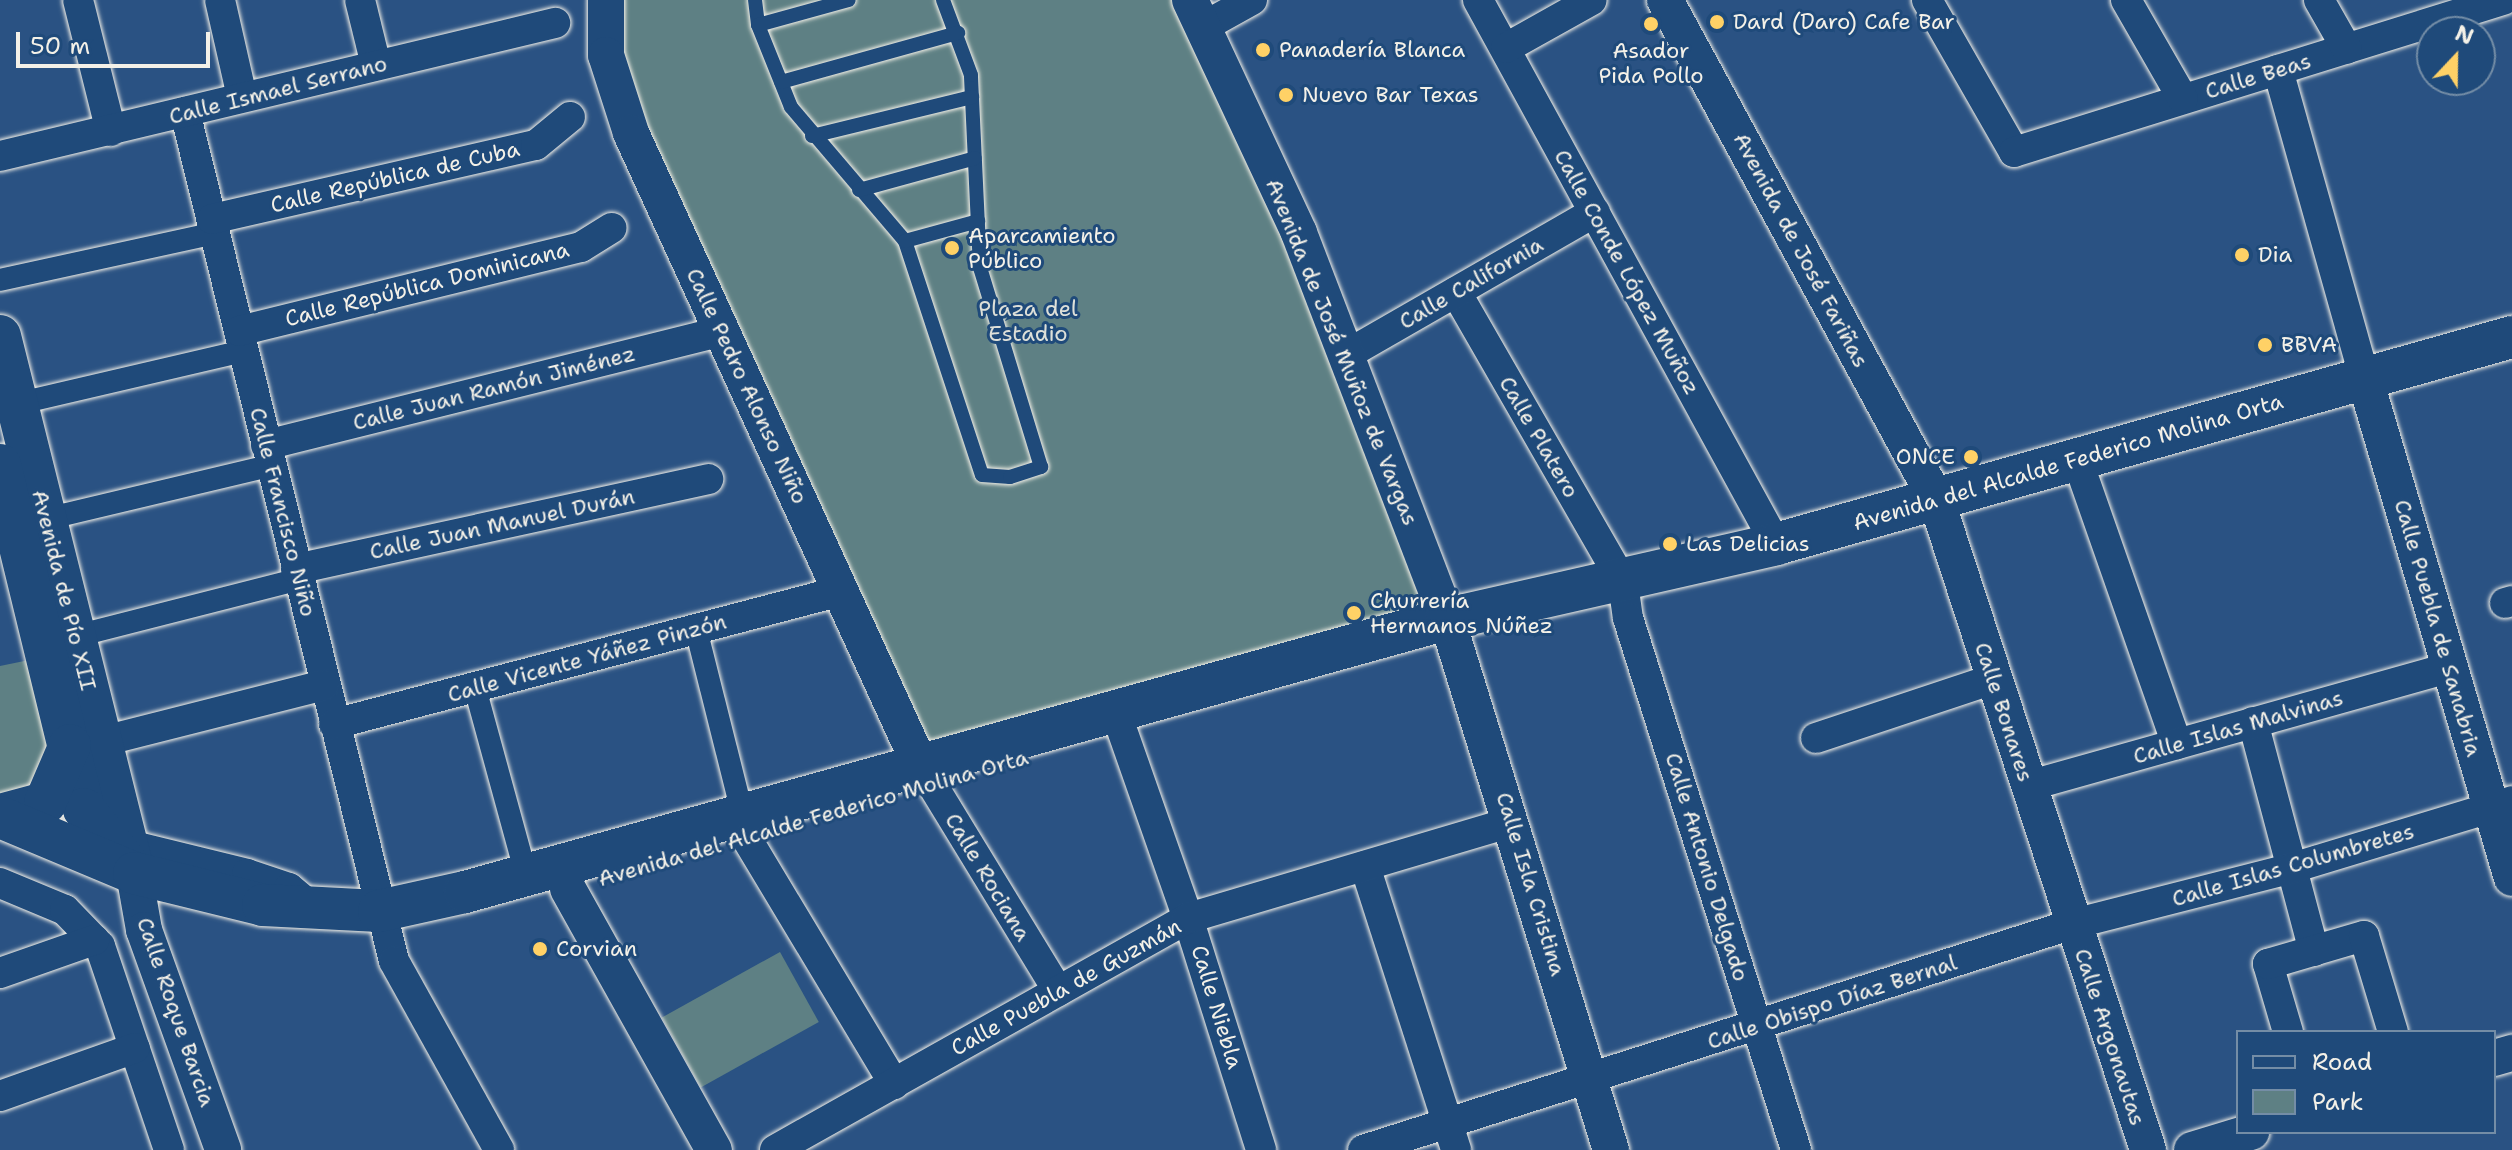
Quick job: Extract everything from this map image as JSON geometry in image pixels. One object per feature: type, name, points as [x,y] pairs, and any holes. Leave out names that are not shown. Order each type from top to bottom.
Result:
[{"type":"main road","name":"Avenida de Pío XII","points":[[0,336],[30,542],[86,743]]},
{"type":"main road","name":"Avenida del Alcalde Federico Molina Orta","points":[[0,841],[127,863],[199,913],[319,931],[382,922],[475,917],[568,889],[745,826],[925,773],[1450,629],[1776,544],[2512,337]]},
{"type":"main road","name":"Avenida de Pío XII","points":[[0,465],[30,542],[76,636],[86,743],[84,809],[127,863]]},
{"type":"main road","name":"Avenida del Alcalde Federico Molina Orta","points":[[925,773],[1122,730],[1450,629]]},
{"type":"main road","points":[[0,816],[45,803],[86,743]]},
{"type":"main road","name":"Avenida del Alcalde Federico Molina Orta","points":[[0,816],[46,837],[263,905],[382,922],[526,874],[745,826]]},
{"type":"street","points":[[78,0],[111,131]]},
{"type":"street","points":[[220,0],[242,97]]},
{"type":"street","points":[[360,0],[376,65]]},
{"type":"street","name":"Calle Pedro Alonso Niño","points":[[606,0],[606,55],[631,133],[925,773]]},
{"type":"street","points":[[1197,14],[1252,0]]},
{"type":"street","name":"Calle Conde López Muñoz","points":[[1478,0],[1776,544]]},
{"type":"street","points":[[1506,48],[1592,0]]},
{"type":"street","name":"Avenida de José Fariñas","points":[[1665,0],[1936,499]]},
{"type":"street","name":"Calle Beas","points":[[1927,0],[2014,152],[2503,0]]},
{"type":"street","points":[[2126,0],[2183,99]]},
{"type":"street","points":[[2319,0],[2347,49]]},
{"type":"street","name":"Avenida de José Muñoz de Vargas","points":[[1197,14],[1299,233],[1450,629]]},
{"type":"street","name":"Calle Ismael Serrano","points":[[0,156],[555,23]]},
{"type":"street","points":[[2278,70],[2365,379]]},
{"type":"street","name":"Calle Francisco Niño","points":[[185,112],[382,922],[394,961],[499,1150]]},
{"type":"street","name":"Calle República de Cuba","points":[[214,226],[536,145],[570,117]]},
{"type":"street","name":"Calle California","points":[[1346,355],[1595,212]]},
{"type":"street","points":[[0,280],[214,226]]},
{"type":"street","name":"Calle República Dominicana","points":[[242,341],[581,247],[611,228]]},
{"type":"street","name":"Calle Platero","points":[[1456,292],[1623,583]]},
{"type":"street","name":"Calle Juan Ramón Jiménez","points":[[269,455],[722,331]]},
{"type":"street","points":[[33,400],[242,341]]},
{"type":"street","name":"Calle Puebla de Sanabria","points":[[2365,379],[2449,668],[2501,804],[2512,878]]},
{"type":"street","points":[[30,542],[269,455]]},
{"type":"street","points":[[2077,459],[2177,744]]},
{"type":"street","name":"Calle Juan Manuel Durán","points":[[298,574],[708,479]]},
{"type":"street","name":"Calle Bonares","points":[[1936,499],[2073,924]]},
{"type":"street","points":[[76,636],[298,574]]},
{"type":"street","name":"Calle Antonio Delgado","points":[[1623,583],[1628,618],[1796,1150]]},
{"type":"street","name":"Calle Vicente Yáñez Pinzón","points":[[334,724],[841,591]]},
{"type":"street","points":[[696,629],[745,826],[894,1084]]},
{"type":"street","name":"Calle Isla Cristina","points":[[1450,629],[1611,1150]]},
{"type":"street","name":"Calle Islas Malvinas","points":[[2028,786],[2449,668]]},
{"type":"street","points":[[1816,738],[1993,679]]},
{"type":"street","points":[[86,743],[324,685]]},
{"type":"street","points":[[475,688],[526,874]]},
{"type":"street","points":[[2253,722],[2314,951]]},
{"type":"street","name":"Calle Niebla","points":[[1122,730],[1188,918],[1261,1150]]},
{"type":"street","name":"Calle Rociana","points":[[925,773],[1058,991]]},
{"type":"street","name":"Calle Islas Columbretes","points":[[2073,924],[2292,868],[2501,804]]},
{"type":"street","name":"Calle Puebla de Guzmán","points":[[775,1150],[1188,918],[1512,822]]},
{"type":"street","name":"Calle Roque Barcia","points":[[127,863],[144,930],[223,1150]]},
{"type":"street","points":[[1365,866],[1451,1136]]},
{"type":"street","points":[[0,883],[65,910],[94,940],[169,1150]]},
{"type":"street","points":[[568,889],[714,1150]]},
{"type":"street","name":"Calle Obispo Díaz Bernal","points":[[1363,1150],[1451,1136],[1590,1076],[1757,1027],[2073,924]]},
{"type":"street","name":"Calle Argonautas","points":[[2073,924],[2148,1150]]},
{"type":"street","points":[[2287,1030],[2268,964],[2364,936],[2392,1030]]},
{"type":"street","points":[[0,973],[94,940]]},
{"type":"street","points":[[0,1096],[135,1048]]},
{"type":"street","points":[[2192,1150],[2244,1134]]},
{"type":"lane","points":[[755,0],[758,25],[781,82],[812,136],[905,241],[982,475],[1010,477],[1041,467],[980,268],[972,97],[958,33],[943,0]]},
{"type":"lane","points":[[758,25],[849,0]]},
{"type":"lane","points":[[781,82],[958,33]]},
{"type":"lane","points":[[812,136],[972,97]]},
{"type":"lane","points":[[859,190],[975,158]]},
{"type":"lane","points":[[905,241],[978,221]]},
{"type":"green space","name":"Plaza del Estadio","points":[[606,0],[1190,0],[1447,619],[919,763],[631,133]]},
{"type":"green space","points":[[34,659],[57,741],[42,785],[0,797],[0,666]]},
{"type":"green space","points":[[780,952],[819,1022],[701,1087],[662,1017]]},
{"type":"place","name":"Dard (Daro) Cafe Bar","points":[[1717,22]]},
{"type":"place","name":"Asador Pida Pollo","points":[[1651,24]]},
{"type":"place","name":"Panadería Blanca","points":[[1263,50]]},
{"type":"place","name":"Nuevo Bar Texas","points":[[1286,95]]},
{"type":"place","name":"Aparcamiento Público","points":[[952,248]]},
{"type":"place","name":"Dia","points":[[2242,255]]},
{"type":"place","name":"BBVA","points":[[2265,345]]},
{"type":"place","name":"ONCE","points":[[1971,457]]},
{"type":"place","name":"Las Delicias","points":[[1670,544]]},
{"type":"place","name":"Churrería Hermanos Núñez","points":[[1354,613]]},
{"type":"place","name":"Corvian","points":[[540,949]]}]
